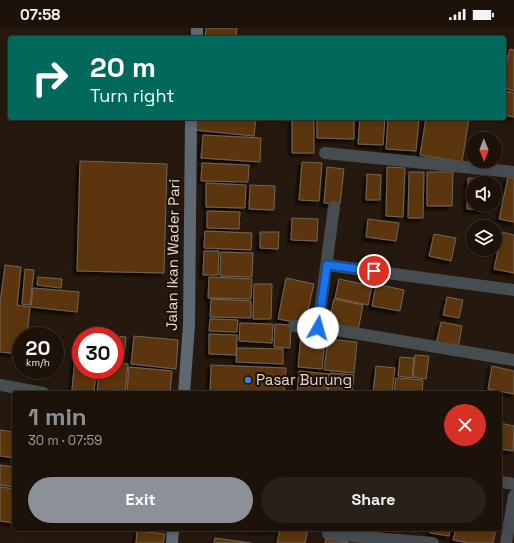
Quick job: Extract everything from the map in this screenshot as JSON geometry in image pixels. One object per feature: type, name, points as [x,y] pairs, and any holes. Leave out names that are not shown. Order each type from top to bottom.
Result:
[{"type":"street","name":"Jalan Ikan Wader Pari","points":[[184,391],[189,325],[191,120]]},
{"type":"street","points":[[325,153],[514,172]]},
{"type":"street","points":[[318,328],[334,206]]},
{"type":"street","points":[[327,265],[514,290]]},
{"type":"street","points":[[294,326],[318,328],[514,360]]},
{"type":"street","points":[[0,385],[32,391]]},
{"type":"street","points":[[502,482],[514,484]]},
{"type":"street","points":[[506,543],[514,496]]},
{"type":"street","points":[[172,543],[173,531]]},
{"type":"street","points":[[328,534],[433,543]]},
{"type":"building","points":[[206,28],[237,28],[236,36],[205,36]]},
{"type":"building","points":[[510,49],[514,50],[514,91],[506,89],[506,64]]},
{"type":"building","points":[[506,91],[514,93],[514,117],[506,115]]},
{"type":"building","points":[[196,120],[256,120],[254,136],[194,130]]},
{"type":"building","points":[[292,120],[314,120],[314,153],[292,153]]},
{"type":"building","points":[[317,120],[354,120],[354,139],[317,138]]},
{"type":"building","points":[[360,120],[385,120],[383,145],[358,144]]},
{"type":"building","points":[[388,120],[419,120],[416,151],[386,149]]},
{"type":"building","points":[[426,120],[469,120],[462,162],[420,155]]},
{"type":"building","points":[[203,135],[261,138],[260,162],[201,158]]},
{"type":"building","points":[[80,161],[167,164],[164,273],[77,271]]},
{"type":"building","points":[[302,162],[322,163],[319,201],[299,200]]},
{"type":"building","points":[[202,163],[249,165],[248,182],[201,181]]},
{"type":"building","points":[[327,167],[344,169],[340,204],[324,203]]},
{"type":"building","points":[[387,167],[405,168],[403,217],[386,216]]},
{"type":"building","points":[[409,172],[424,172],[423,218],[408,218]]},
{"type":"building","points":[[427,172],[453,172],[452,206],[427,206]]},
{"type":"building","points":[[367,174],[381,175],[380,200],[366,200]]},
{"type":"building","points":[[508,177],[514,178],[514,222],[499,219],[500,212],[502,212]]},
{"type":"building","points":[[206,183],[246,185],[245,208],[206,207]]},
{"type":"building","points":[[250,185],[275,186],[274,210],[249,209]]},
{"type":"building","points":[[207,211],[240,212],[239,229],[207,228]]},
{"type":"building","points":[[292,218],[318,219],[317,241],[291,240]]},
{"type":"building","points":[[368,219],[399,223],[396,241],[366,237]]},
{"type":"building","points":[[205,231],[252,233],[251,250],[204,248]]},
{"type":"building","points":[[260,232],[279,232],[278,249],[260,248]]},
{"type":"building","points":[[502,232],[514,235],[514,273],[494,269],[497,256],[502,256]]},
{"type":"building","points":[[434,234],[456,238],[451,261],[429,256]]},
{"type":"building","points":[[204,251],[219,251],[218,275],[203,275]]},
{"type":"building","points":[[221,252],[253,253],[252,277],[220,276]]},
{"type":"building","points":[[5,265],[21,267],[17,305],[30,307],[28,327],[12,327],[12,353],[0,352],[0,303]]},
{"type":"building","points":[[25,269],[34,270],[30,305],[22,304]]},
{"type":"building","points":[[38,277],[62,279],[61,288],[37,285]]},
{"type":"building","points":[[209,277],[252,279],[251,299],[208,298]]},
{"type":"building","points":[[286,278],[314,284],[305,324],[278,319]]},
{"type":"building","points":[[339,279],[372,286],[368,305],[335,298]]},
{"type":"building","points":[[254,284],[272,284],[271,319],[253,319]]},
{"type":"building","points":[[376,284],[404,290],[400,311],[372,306]]},
{"type":"building","points":[[33,288],[79,292],[77,312],[31,307]]},
{"type":"building","points":[[447,297],[463,300],[459,318],[443,315]]},
{"type":"building","points":[[211,299],[251,301],[251,318],[210,317]]},
{"type":"building","points":[[334,299],[363,305],[358,331],[328,325]]},
{"type":"building","points":[[210,319],[238,320],[237,332],[209,331]]},
{"type":"building","points":[[441,322],[462,326],[458,348],[436,344]]},
{"type":"building","points":[[240,323],[273,324],[272,343],[239,341]]},
{"type":"building","points":[[275,324],[291,325],[290,348],[274,347]]},
{"type":"building","points":[[209,334],[237,335],[236,355],[209,354]]},
{"type":"building","points":[[301,335],[325,338],[322,369],[298,367]]},
{"type":"building","points":[[134,336],[178,340],[176,369],[131,364]]},
{"type":"building","points":[[124,337],[126,337],[124,357]]},
{"type":"building","points":[[328,339],[357,342],[354,373],[324,370]]},
{"type":"building","points":[[237,348],[283,349],[283,364],[236,362]]},
{"type":"building","points":[[415,355],[429,356],[426,379],[413,377]]},
{"type":"building","points":[[400,357],[414,358],[412,378],[398,376]]},
{"type":"building","points":[[124,364],[128,364],[125,391],[97,391],[98,379],[124,379]]},
{"type":"building","name":"Pasar Burung","points":[[211,365],[286,368],[284,391],[210,391]]},
{"type":"building","points":[[376,366],[395,368],[392,391],[373,391]]},
{"type":"building","points":[[492,366],[514,371],[514,394],[488,389]]},
{"type":"building","points":[[129,367],[172,371],[170,391],[127,391]]},
{"type":"building","points":[[299,371],[329,374],[327,391],[297,391]]},
{"type":"building","points":[[330,373],[354,375],[352,391],[328,391]]},
{"type":"building","points":[[396,378],[423,380],[422,391],[394,391]]},
{"type":"building","points":[[73,379],[95,379],[94,391],[72,390]]},
{"type":"building","points":[[502,423],[514,426],[513,451],[502,449]]},
{"type":"building","points":[[0,430],[12,432],[12,458],[0,456]]},
{"type":"building","points":[[0,465],[12,467],[12,487],[0,485]]},
{"type":"building","points":[[0,487],[12,489],[12,523],[0,521]]},
{"type":"building","points":[[137,531],[165,534],[163,543],[136,543]]},
{"type":"building","points":[[280,531],[308,531],[305,543],[277,543]]},
{"type":"building","points":[[430,531],[450,531],[449,536],[430,533]]},
{"type":"building","points":[[455,531],[496,531],[493,543],[469,543],[453,540]]},
{"type":"building","points":[[215,538],[251,543],[214,543]]},
{"type":"building","points":[[326,539],[348,542],[348,543],[325,543]]},
{"type":"place","name":"Pasar Burung","points":[[248,380]]},
{"type":"route","points":[[318,328],[327,265],[374,271]]}]
